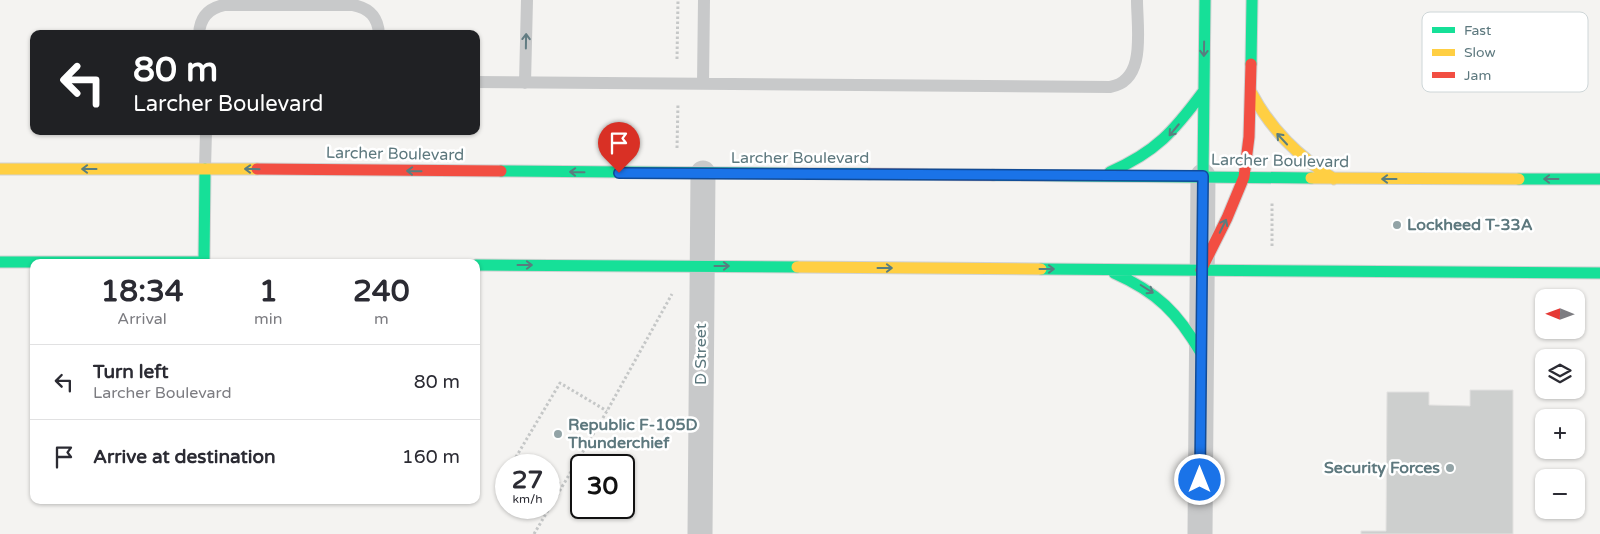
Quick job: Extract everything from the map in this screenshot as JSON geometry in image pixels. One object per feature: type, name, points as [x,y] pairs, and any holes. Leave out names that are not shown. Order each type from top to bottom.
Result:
[{"type":"main road","points":[[1203,176],[1205,0]]},
{"type":"main road","points":[[1201,270],[1227,218],[1244,177],[1249,137],[1252,0]]},
{"type":"main road","points":[[1250,90],[1260,110],[1282,140],[1297,154],[1334,179]]},
{"type":"main road","points":[[1098,176],[1129,165],[1151,153],[1170,134],[1204,92]]},
{"type":"main road","points":[[204,259],[205,168]]},
{"type":"main road","name":"Larcher Boulevard","points":[[0,169],[205,168],[1203,176],[1334,179],[1600,179]]},
{"type":"main road","points":[[0,262],[30,262]]},
{"type":"main road","points":[[480,265],[1600,273]]},
{"type":"main road","points":[[1103,269],[1134,281],[1167,304],[1179,318],[1201,354]]},
{"type":"street","name":"D Street","points":[[700,534],[703,173]]},
{"type":"street","points":[[1200,534],[1203,176]]},
{"type":"lane","points":[[525,83],[527,0]]},
{"type":"lane","points":[[703,84],[704,0]]},
{"type":"lane","points":[[480,82],[1118,86],[1126,82],[1135,68],[1137,0]]},
{"type":"lane","points":[[200,30],[202,18],[208,11],[224,5],[353,5],[368,10],[378,23],[379,30]]},
{"type":"lane","points":[[205,168],[206,135]]},
{"type":"path","points":[[677,58],[678,0]]},
{"type":"path","points":[[677,154],[678,103]]},
{"type":"path","points":[[1272,197],[1272,247]]},
{"type":"path","points":[[534,534],[607,411],[672,294]]},
{"type":"path","points":[[518,454],[560,384],[607,411]]},
{"type":"building","name":"Security Forces","points":[[1470,390],[1513,390],[1513,534],[1361,534],[1361,531],[1386,531],[1387,392],[1429,392],[1429,405],[1470,406]]},
{"type":"traffic: fast","points":[[1203,176],[1205,0]]},
{"type":"traffic: fast","points":[[1251,64],[1252,0]]},
{"type":"traffic: fast","points":[[1110,172],[1140,157],[1163,139],[1183,118],[1203,92]]},
{"type":"traffic: fast","points":[[204,259],[205,169]]},
{"type":"traffic: fast","points":[[501,171],[869,174]]},
{"type":"traffic: fast","points":[[993,175],[1311,178]]},
{"type":"traffic: fast","points":[[1519,179],[1600,179]]},
{"type":"traffic: fast","points":[[0,262],[30,262]]},
{"type":"traffic: fast","points":[[480,265],[797,267]]},
{"type":"traffic: fast","points":[[1041,269],[1600,273]]},
{"type":"traffic: fast","points":[[1114,273],[1143,288],[1165,305],[1184,326],[1201,353]]},
{"type":"traffic: slow","points":[[1251,92],[1267,118],[1286,141],[1334,179]]},
{"type":"traffic: slow","points":[[0,169],[257,169]]},
{"type":"traffic: slow","points":[[1311,178],[1519,179]]},
{"type":"traffic: slow","points":[[797,267],[1041,269]]},
{"type":"traffic: jam","points":[[1201,270],[1227,218],[1244,177],[1249,137],[1251,64]]},
{"type":"traffic: jam","points":[[257,169],[501,171]]},
{"type":"traffic: jam","points":[[869,174],[993,175]]},
{"type":"place","name":"Lockheed T-33A","points":[[1397,225]]},
{"type":"place","name":"Republic F-105D Thunderchief","points":[[558,434]]},
{"type":"place","name":"Security Forces","points":[[1450,468]]},
{"type":"route","points":[[619,173],[1203,176],[1200,480]]}]
